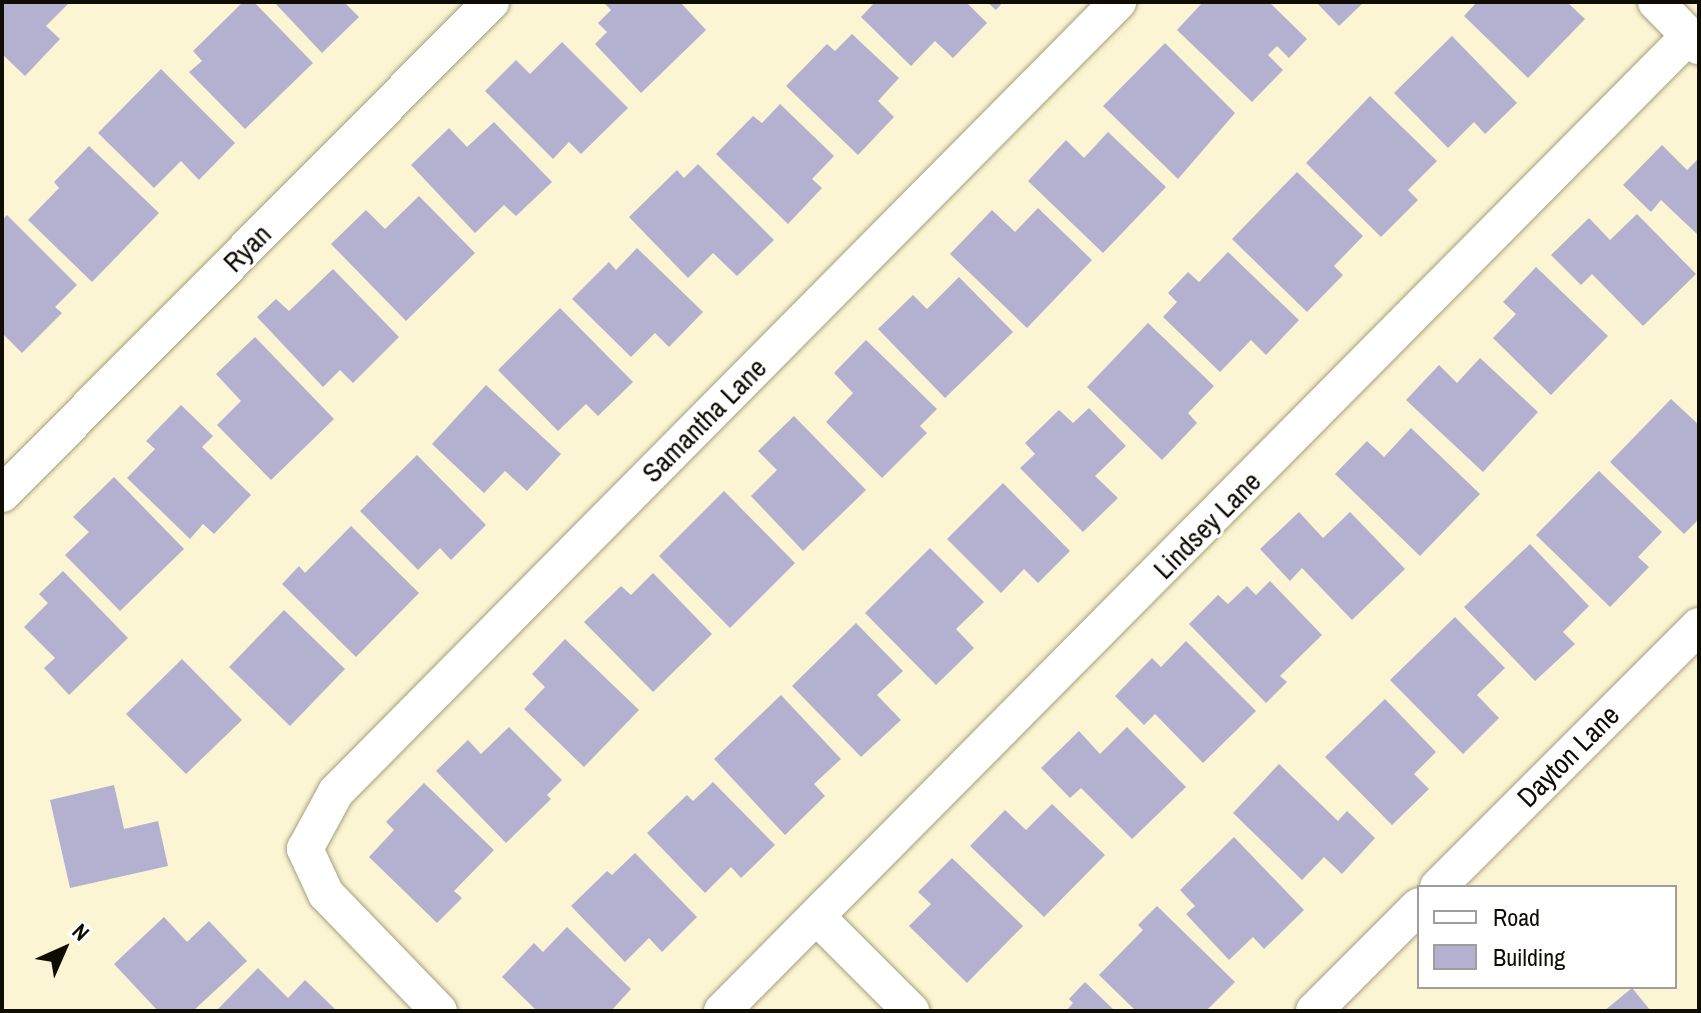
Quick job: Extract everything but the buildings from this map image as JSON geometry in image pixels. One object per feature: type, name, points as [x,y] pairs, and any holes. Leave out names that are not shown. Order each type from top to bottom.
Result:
[{"type":"street","name":"Ryan","points":[[2,494],[491,2]]},
{"type":"street","name":"Samantha Lane","points":[[439,1011],[326,894],[305,849],[336,792],[1118,2]]},
{"type":"street","points":[[1656,2],[1694,41]]},
{"type":"street","name":"Lindsey Lane","points":[[722,1011],[1694,41]]},
{"type":"street","name":"Dayton Lane","points":[[1440,885],[1699,626]]},
{"type":"street","points":[[1314,1011],[1417,908]]},
{"type":"street","points":[[818,918],[911,1011]]}]
